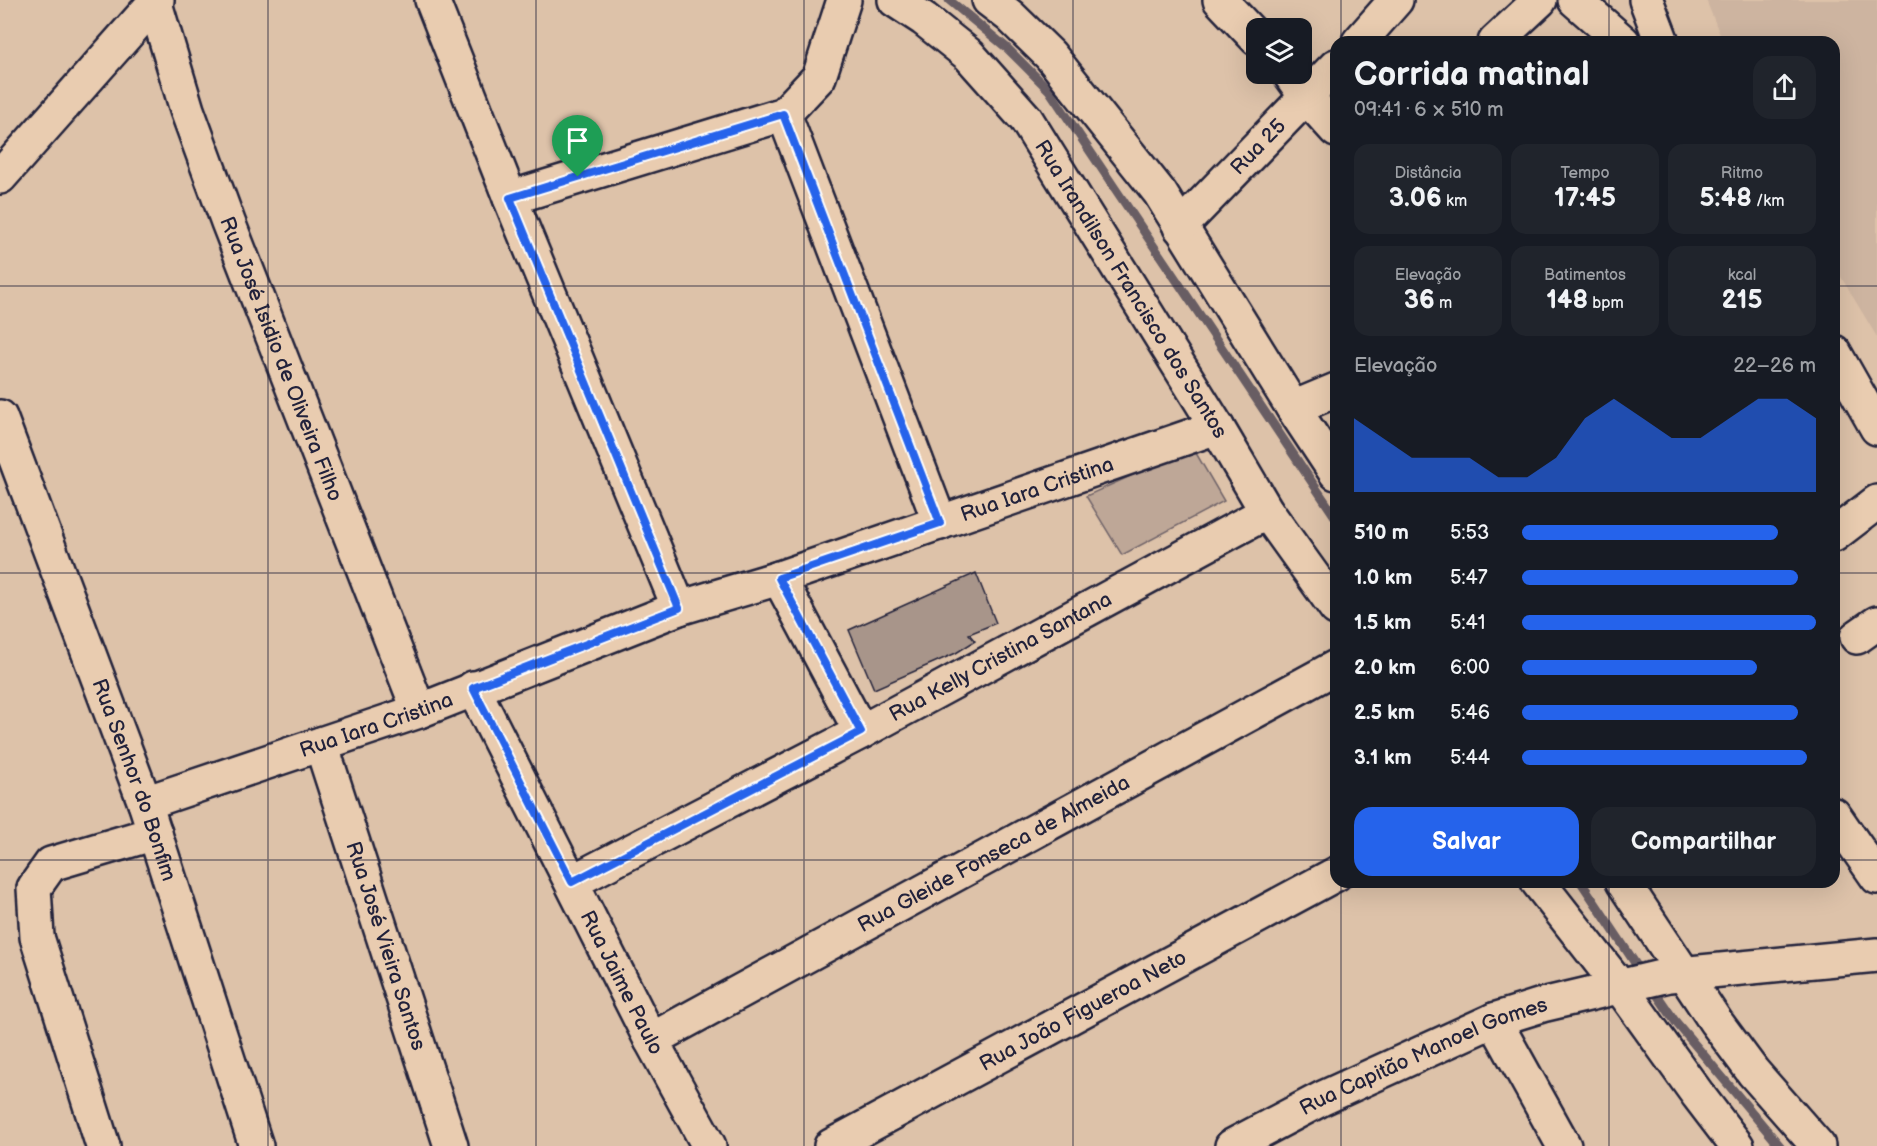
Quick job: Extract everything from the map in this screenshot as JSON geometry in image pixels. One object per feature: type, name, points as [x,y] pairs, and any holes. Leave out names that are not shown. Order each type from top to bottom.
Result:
[{"type":"street","points":[[432,0],[510,198],[679,608]]},
{"type":"street","points":[[510,198],[783,114],[819,77],[844,0]]},
{"type":"street","name":"Rua Irandilson Francisco dos Santos","points":[[895,0],[969,55],[1026,119],[1267,512],[1330,600]]},
{"type":"street","points":[[989,0],[1010,16],[1057,63],[1160,193],[1330,464]]},
{"type":"street","points":[[1220,0],[1246,27]]},
{"type":"street","points":[[1364,36],[1396,0]]},
{"type":"street","points":[[1501,36],[1540,0]]},
{"type":"street","points":[[1575,0],[1616,36]]},
{"type":"street","points":[[1646,0],[1660,36]]},
{"type":"street","points":[[0,177],[155,1]]},
{"type":"street","name":"Rua José Isidio de Oliveira Filho","points":[[155,1],[187,110],[228,222],[419,711]]},
{"type":"street","name":"Rua 25","points":[[1180,226],[1298,86],[1330,69]]},
{"type":"street","points":[[1298,86],[1330,123]]},
{"type":"street","points":[[783,114],[940,523]]},
{"type":"street","points":[[1843,385],[1877,428]]},
{"type":"street","points":[[1293,408],[1330,393]]},
{"type":"street","name":"Rua Senhor do Bonfim","points":[[0,417],[150,818],[256,1146]]},
{"type":"street","name":"Rua Iara Cristina","points":[[103,1146],[37,937],[34,888],[51,864],[150,818],[321,744],[419,711],[679,608],[779,578],[1217,428]]},
{"type":"street","points":[[1840,530],[1877,502]]},
{"type":"street","name":"Rua Kelly Cristina Santana","points":[[572,882],[861,732],[1267,512]]},
{"type":"street","points":[[779,578],[861,732]]},
{"type":"street","name":"Rua Gleide Fonseca de Almeida","points":[[651,1040],[1330,670]]},
{"type":"street","name":"Rua Jaime Paulo","points":[[473,688],[651,1040],[710,1146]]},
{"type":"street","name":"Rua José Vieira Santos","points":[[321,744],[451,1146]]},
{"type":"street","points":[[1840,824],[1877,878]]},
{"type":"street","name":"Rua João Figueroa Neto","points":[[831,1146],[1330,877]]},
{"type":"street","points":[[1543,888],[1621,988],[1737,1146]]},
{"type":"street","points":[[1626,888],[1677,975],[1754,1072],[1818,1146]]},
{"type":"street","points":[[1677,975],[1877,955]]},
{"type":"street","name":"Rua Capitão Manoel Gomes","points":[[1232,1146],[1323,1098],[1494,1020],[1565,999],[1677,975]]},
{"type":"street","points":[[1494,1020],[1564,1146]]},
{"type":"shaded area","points":[[1706,0],[1877,0],[1877,337],[1840,275],[1840,36],[1721,36]]},
{"type":"shaded area","points":[[1193,448],[1224,501],[1122,555],[1086,496]]},
{"type":"building","points":[[976,573],[996,623],[969,634],[975,641],[956,653],[874,689],[849,630]]},
{"type":"waterway","points":[[949,0],[1007,48],[1049,90],[1330,509]]},
{"type":"waterway","points":[[1585,888],[1643,975]]},
{"type":"waterway","points":[[1651,986],[1675,1021],[1780,1146]]},
{"type":"route","points":[[783,114],[940,523],[779,578],[861,732],[572,882],[473,688],[679,608],[510,198],[578,177],[783,114]]}]
